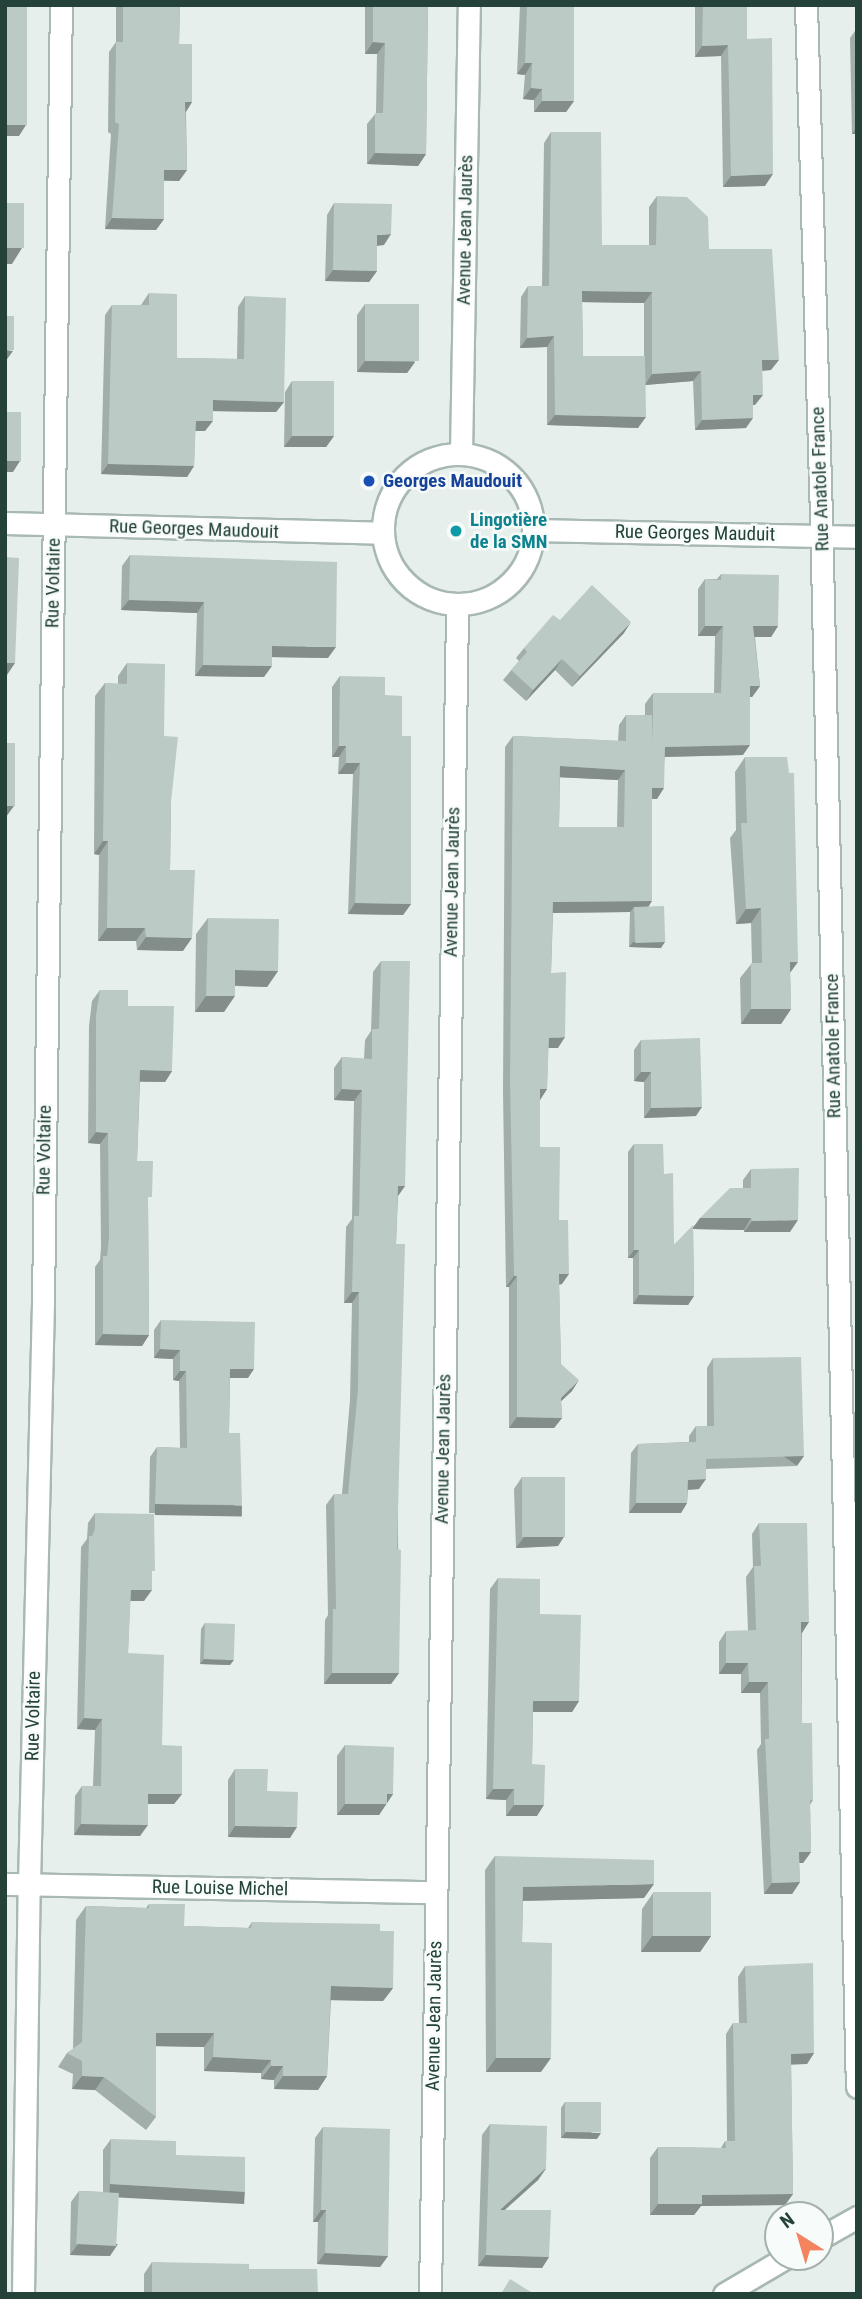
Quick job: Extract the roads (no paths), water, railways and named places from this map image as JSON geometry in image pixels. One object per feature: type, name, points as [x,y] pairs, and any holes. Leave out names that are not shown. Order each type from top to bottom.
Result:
[{"type":"street","name":"Rue Voltaire","points":[[23,2294],[42,1317],[61,5]]},
{"type":"street","name":"Avenue Jean Jaurès","points":[[461,454],[468,5]]},
{"type":"street","name":"Rue Anatole France","points":[[806,5],[857,2087]]},
{"type":"street","points":[[461,454],[484,458],[504,469],[520,486],[530,507],[533,530],[529,553],[518,574],[501,590],[480,601],[457,604],[435,601],[414,590],[393,565],[382,533],[386,508],[396,485],[414,468],[436,457],[461,454]]},
{"type":"street","name":"Rue Georges Maudouit","points":[[5,523],[382,533]]},
{"type":"street","name":"Rue Georges Mauduit","points":[[533,530],[857,537]]},
{"type":"street","name":"Avenue Jean Jaurès","points":[[430,2294],[457,604]]},
{"type":"street","name":"Rue Louise Michel","points":[[5,1884],[435,1892]]},
{"type":"street","points":[[834,2230],[857,2217]]},
{"type":"street","points":[[724,2294],[764,2271]]},
{"type":"place","name":"Georges Maudouit","points":[[369,481]]},
{"type":"place","name":"Lingotière de la SMN","points":[[456,531]]}]
